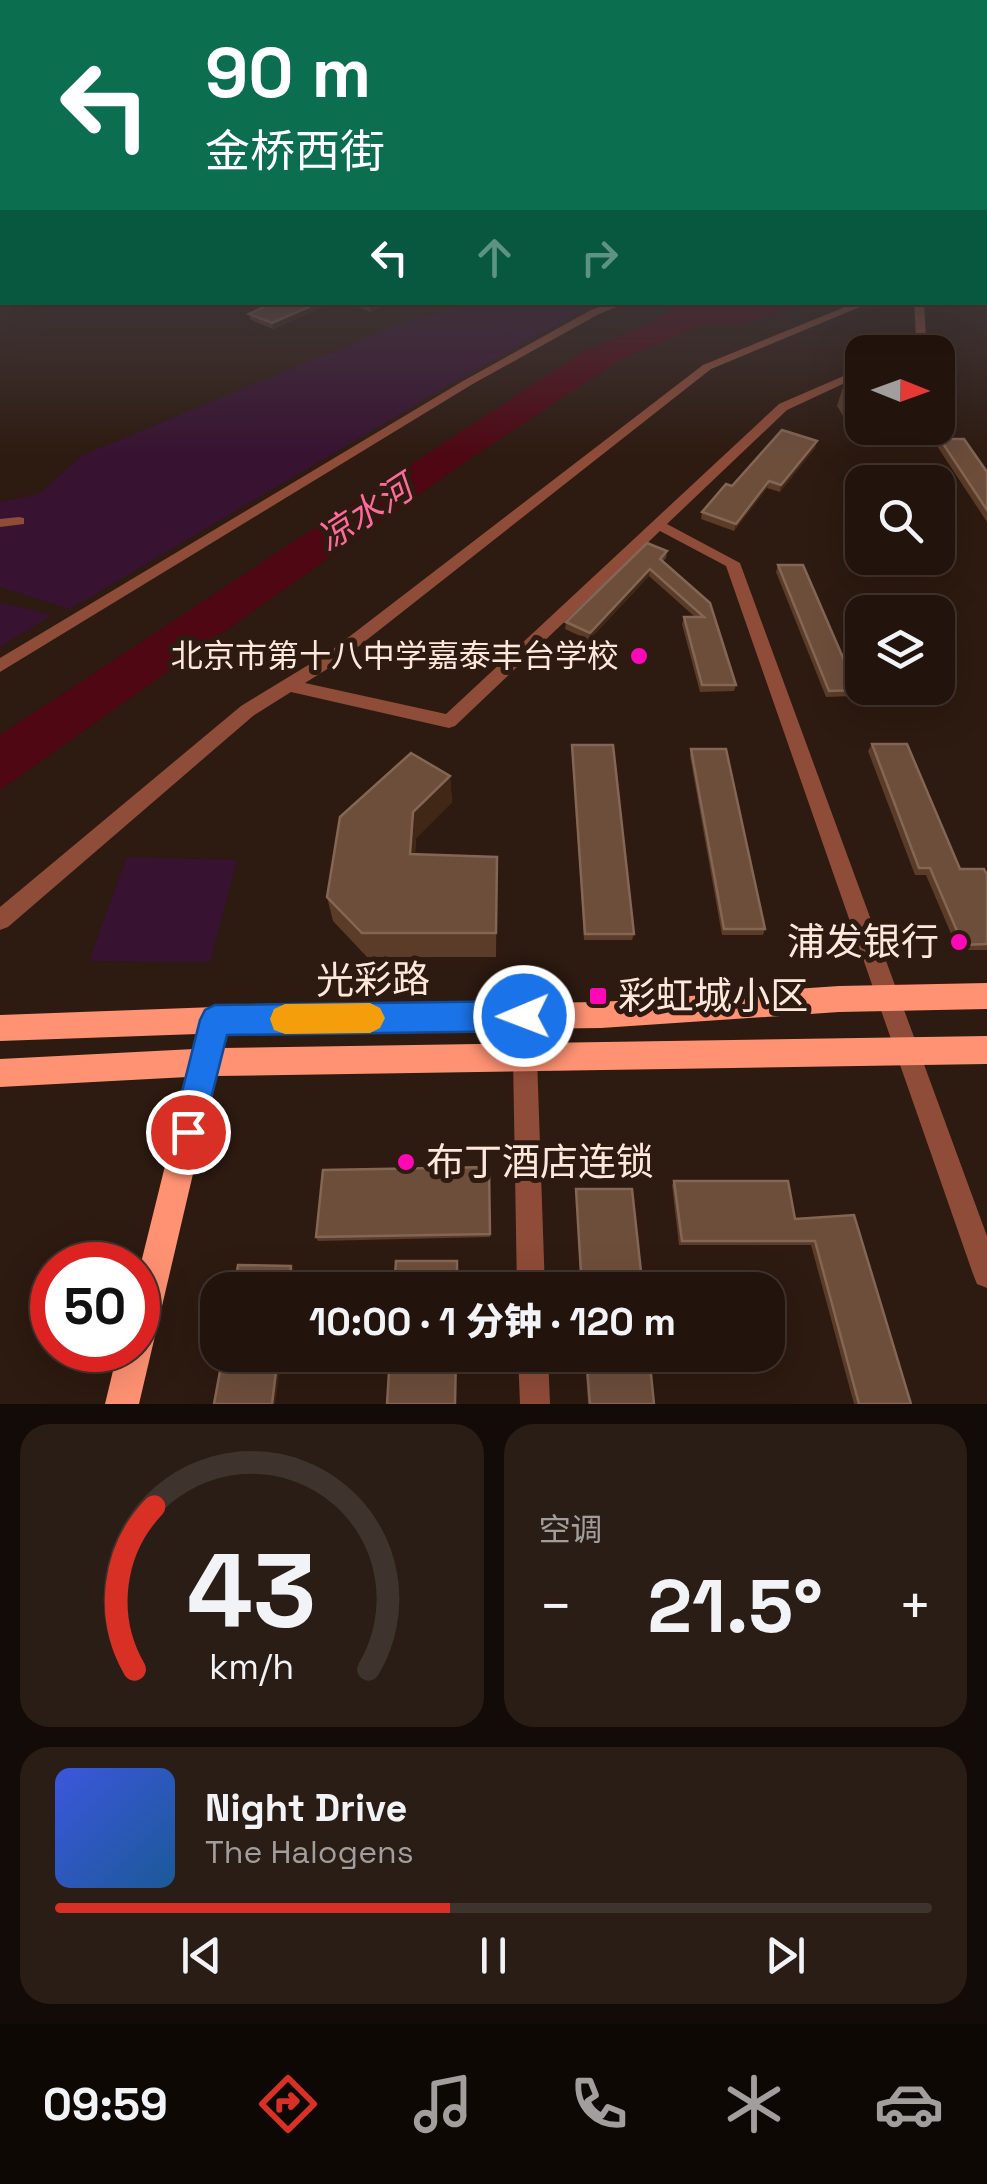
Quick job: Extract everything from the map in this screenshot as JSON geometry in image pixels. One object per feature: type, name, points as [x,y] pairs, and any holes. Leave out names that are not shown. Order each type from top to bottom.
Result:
[{"type":"main road","name":"光彩路","points":[[0,1028],[215,1020],[601,1015],[888,997],[987,996]]},
{"type":"main road","points":[[160,1250],[215,1020]]},
{"type":"main road","points":[[0,1073],[206,1062],[987,1050]]},
{"type":"main road","points":[[122,1404],[130,1372]]},
{"type":"street","points":[[0,666],[467,383],[565,329]]},
{"type":"street","points":[[0,920],[246,710],[334,657],[707,367],[802,329]]},
{"type":"street","points":[[288,686],[449,720],[783,408],[845,379]]},
{"type":"street","points":[[0,523],[18,521]]},
{"type":"street","points":[[657,524],[733,563],[987,1274]]},
{"type":"street","points":[[525,1057],[531,1272]]},
{"type":"street","points":[[533,1372],[534,1404]]},
{"type":"shaded area","points":[[389,329],[550,329],[70,609],[0,587],[0,502],[39,494],[81,456]]},
{"type":"shaded area","points":[[0,602],[52,615],[0,647]]},
{"type":"shaded area","points":[[127,857],[237,860],[210,962],[89,961]]},
{"type":"water","name":"凉水河","points":[[638,329],[694,329],[620,360],[465,462],[0,790],[0,735],[582,352]]},
{"type":"building","points":[[782,430],[817,441],[781,485],[769,481],[736,524],[702,512],[726,484],[732,486]]},
{"type":"building","points":[[955,439],[964,439],[987,472],[987,510],[944,445],[955,445]]},
{"type":"building","points":[[647,543],[667,551],[660,559],[710,603],[736,685],[702,685],[684,617],[704,617],[650,569],[590,633],[566,622]]},
{"type":"building","points":[[778,565],[803,565],[845,662],[845,690],[829,691]]},
{"type":"building","points":[[872,744],[907,744],[960,869],[984,869],[987,944],[963,945],[930,868],[919,868]]},
{"type":"building","points":[[572,745],[613,745],[634,934],[585,934]]},
{"type":"building","points":[[691,749],[726,749],[765,929],[724,929]]},
{"type":"building","points":[[411,753],[450,776],[413,812],[410,854],[497,857],[496,933],[362,933],[327,897],[340,817]]},
{"type":"building","points":[[489,1167],[490,1234],[316,1237],[323,1170]]},
{"type":"building","points":[[674,1181],[788,1181],[795,1219],[854,1215],[911,1404],[859,1404],[815,1241],[682,1241]]},
{"type":"building","points":[[576,1189],[632,1189],[641,1272],[581,1272]]},
{"type":"building","points":[[396,1261],[457,1261],[457,1272],[395,1272]]},
{"type":"building","points":[[238,1265],[291,1266],[290,1272],[237,1272]]},
{"type":"building","points":[[220,1372],[276,1372],[272,1404],[214,1404]]},
{"type":"building","points":[[389,1372],[456,1372],[455,1404],[387,1404]]},
{"type":"building","points":[[587,1372],[651,1372],[654,1404],[590,1404]]},
{"type":"slow traffic","points":[[285,1019],[370,1018]]},
{"type":"place","name":"北京市第十八中学嘉泰丰台学校","points":[[639,656]]},
{"type":"place","name":"浦发银行","points":[[959,942]]},
{"type":"place","name":"彩虹城小区","points":[[598,996]]},
{"type":"place","name":"布丁酒店连锁","points":[[406,1162]]},
{"type":"route","points":[[188,1132],[215,1020],[524,1016]]}]
